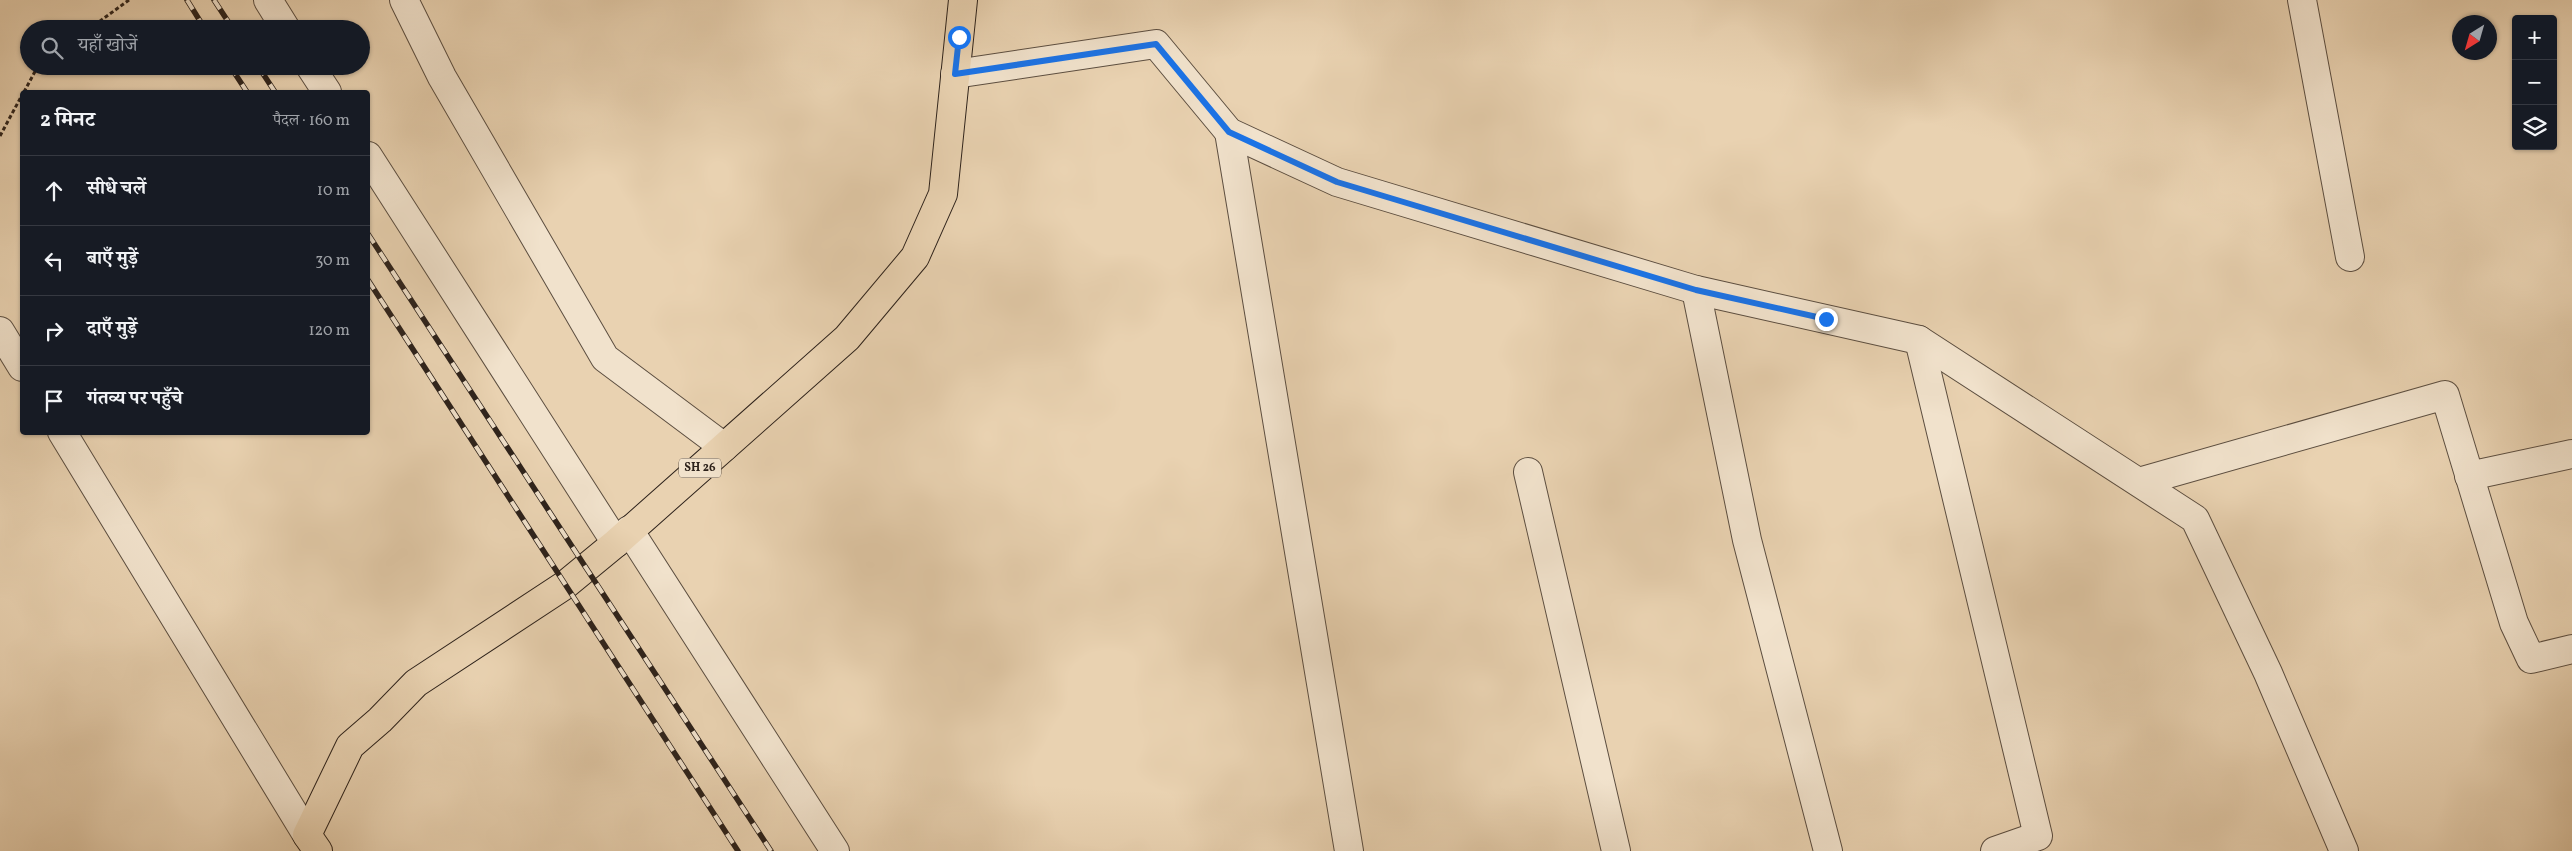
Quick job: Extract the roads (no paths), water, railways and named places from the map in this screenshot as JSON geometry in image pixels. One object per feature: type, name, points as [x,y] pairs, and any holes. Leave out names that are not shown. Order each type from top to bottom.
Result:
[{"type":"main road","name":"SH 26","points":[[312,843],[350,746],[380,720],[416,683],[565,586],[623,537],[846,338],[915,257],[943,194],[963,0]]},
{"type":"street","points":[[268,0],[280,20]]},
{"type":"street","points":[[404,0],[442,76],[605,358],[724,447]]},
{"type":"street","points":[[2302,0],[2350,257]]},
{"type":"street","points":[[955,74],[1156,44],[1229,132],[1337,182],[1696,290],[1919,340],[2195,519],[2268,673],[2344,851]]},
{"type":"street","points":[[316,75],[326,90]]},
{"type":"street","points":[[1229,132],[1349,851]]},
{"type":"street","points":[[370,159],[835,851]]},
{"type":"street","points":[[1696,290],[1747,540],[1828,851]]},
{"type":"street","points":[[0,331],[20,365]]},
{"type":"street","points":[[1919,340],[2038,836],[1995,851]]},
{"type":"street","points":[[2139,482],[2444,394],[2514,623],[2531,659],[2572,650]]},
{"type":"street","points":[[64,435],[312,843]]},
{"type":"street","points":[[2469,476],[2572,454]]},
{"type":"street","points":[[1528,472],[1616,851]]},
{"type":"railway","points":[[187,0],[199,20]]},
{"type":"railway","points":[[214,0],[227,20]]},
{"type":"railway","points":[[236,75],[246,90]]},
{"type":"railway","points":[[264,75],[274,90]]},
{"type":"railway","points":[[370,237],[771,851]]},
{"type":"railway","points":[[370,283],[738,851]]}]
